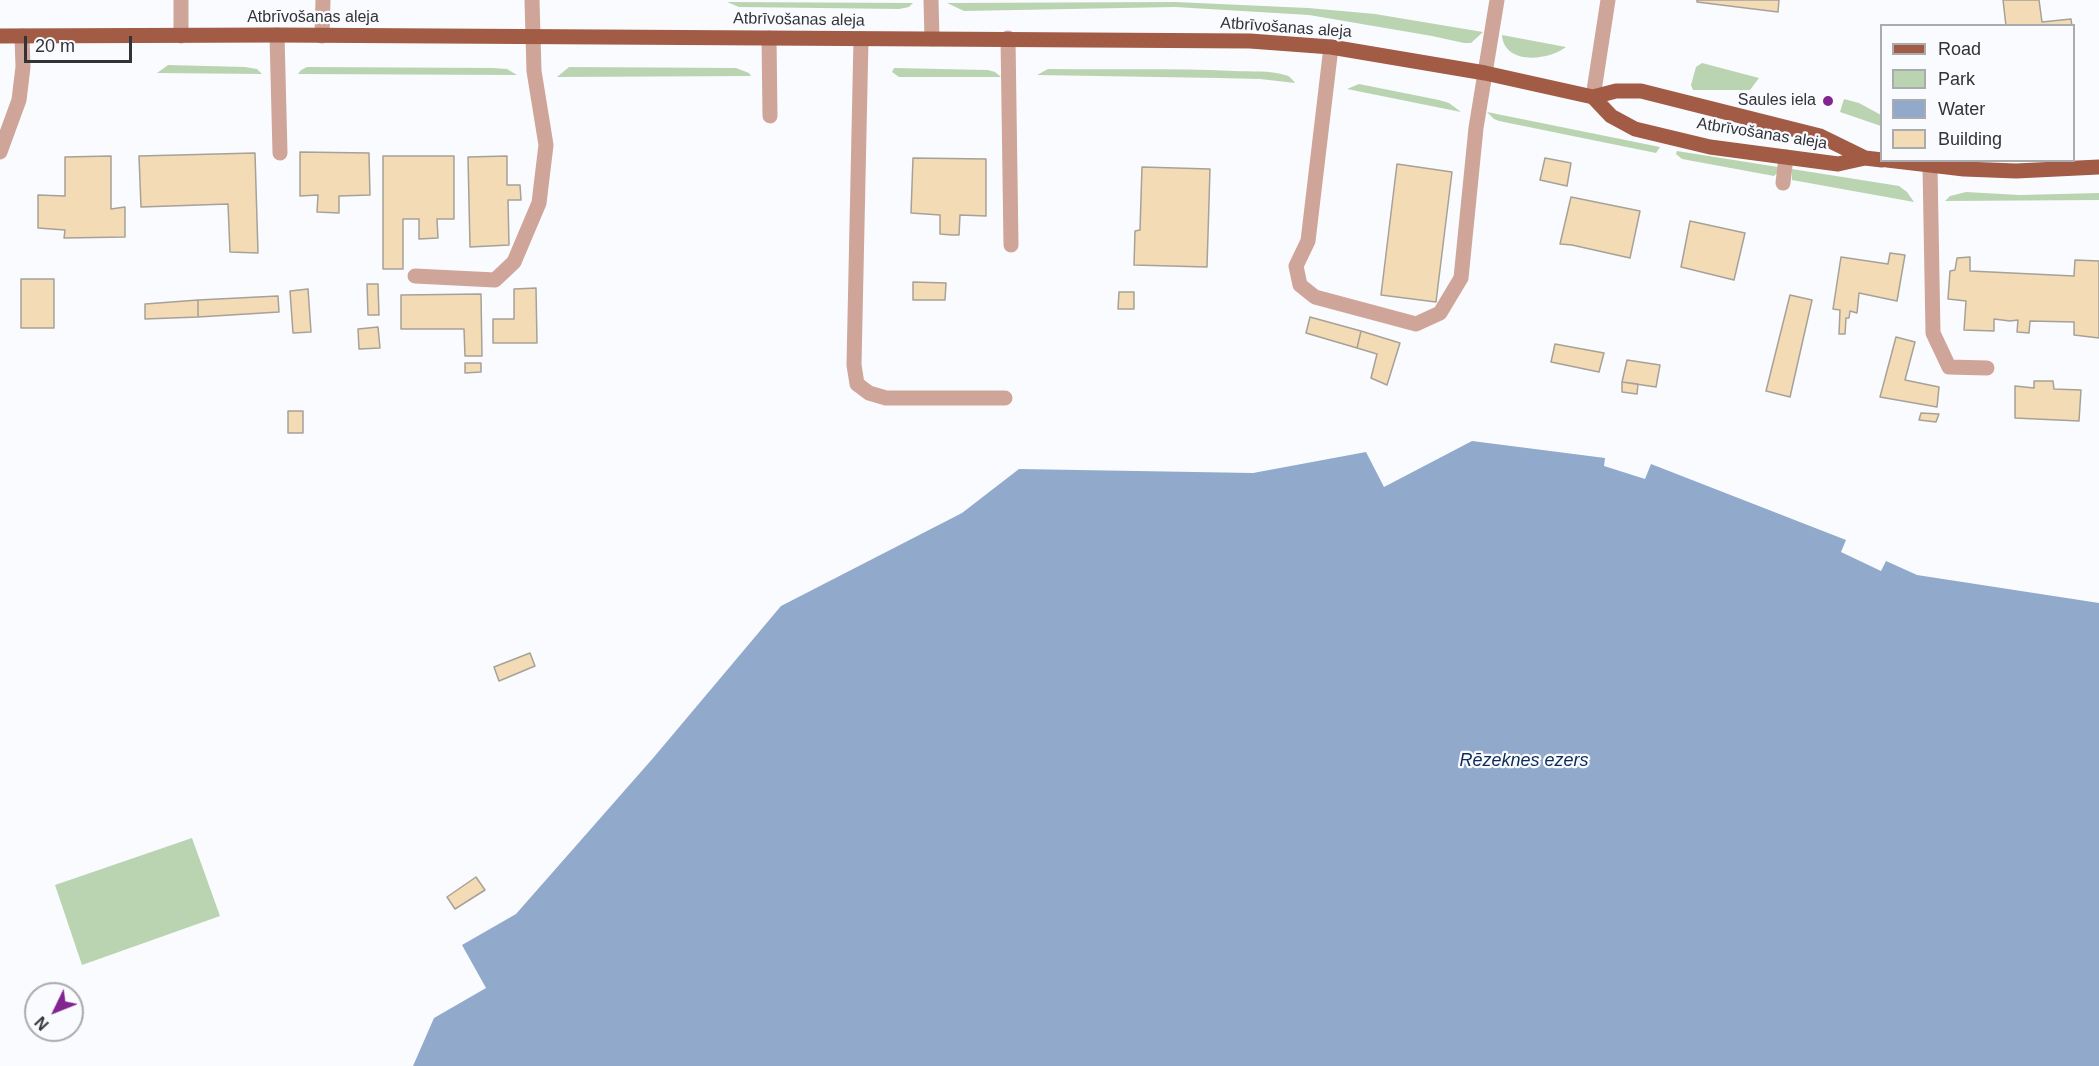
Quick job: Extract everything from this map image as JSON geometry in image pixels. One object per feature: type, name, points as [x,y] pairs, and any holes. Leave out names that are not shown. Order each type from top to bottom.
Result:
[{"type":"main road","name":"Atbrīvošanas aleja","points":[[0,36],[277,35],[1250,41],[1332,47],[1485,73],[1593,97],[1616,91],[1641,91],[1820,136],[1865,158],[1880,160]]},
{"type":"main road","name":"Atbrīvošanas aleja","points":[[1593,97],[1611,116],[1635,129],[1710,147],[1838,164],[1865,158]]},
{"type":"main road","points":[[1901,162],[2016,171],[2099,167]]},
{"type":"street","points":[[181,0],[181,36]]},
{"type":"street","points":[[322,36],[323,0]]},
{"type":"street","points":[[415,276],[495,280],[514,262],[539,203],[546,145],[534,71],[532,0]]},
{"type":"street","points":[[931,0],[932,39]]},
{"type":"street","points":[[1332,47],[1308,241],[1296,266],[1300,285],[1315,297],[1416,324],[1440,313],[1461,278],[1476,129],[1497,0]]},
{"type":"street","points":[[1593,97],[1608,0]]},
{"type":"street","points":[[277,35],[280,153]]},
{"type":"street","points":[[0,152],[19,100],[23,67],[22,36]]},
{"type":"street","points":[[769,38],[770,116]]},
{"type":"street","points":[[1008,38],[1011,245]]},
{"type":"street","points":[[861,39],[854,365],[857,384],[869,393],[886,398],[1005,398]]},
{"type":"street","points":[[1783,183],[1786,157]]},
{"type":"street","points":[[1930,166],[1933,333],[1949,367],[1987,368]]},
{"type":"green space","points":[[727,2],[913,3],[909,7],[899,9],[739,7]]},
{"type":"green space","points":[[1175,2],[1308,8],[1375,14],[1483,32],[1471,43],[1464,43],[1309,15],[1175,7],[964,11],[947,3]]},
{"type":"green space","points":[[1502,35],[1566,47],[1549,55],[1528,58],[1510,51]]},
{"type":"green space","points":[[1702,63],[1759,78],[1750,90],[1693,90],[1691,85],[1696,67]]},
{"type":"green space","points":[[168,65],[245,67],[257,69],[262,74],[157,73]]},
{"type":"green space","points":[[307,67],[493,68],[507,69],[517,75],[298,74]]},
{"type":"green space","points":[[569,67],[736,68],[751,76],[557,77]]},
{"type":"green space","points":[[894,68],[988,70],[1001,77],[899,77],[892,72]]},
{"type":"green space","points":[[1048,69],[1266,72],[1287,75],[1295,83],[1260,79],[1037,75]]},
{"type":"green space","points":[[1359,84],[1439,100],[1449,103],[1461,112],[1347,89]]},
{"type":"green space","points":[[1844,99],[1859,103],[1880,114],[1880,126],[1840,112]]},
{"type":"green space","points":[[1487,112],[1660,147],[1656,153],[1499,121]]},
{"type":"green space","points":[[1677,151],[1778,167],[1777,173],[1774,176],[1682,159],[1676,154]]},
{"type":"green space","points":[[1792,169],[1899,186],[1914,202],[1792,180]]},
{"type":"green space","points":[[1966,192],[2020,195],[2099,193],[2099,200],[1945,201],[1950,196]]},
{"type":"green space","points":[[192,838],[220,916],[82,965],[55,885]]},
{"type":"water","name":"Rēzeknes ezers","points":[[1472,441],[1605,458],[1604,466],[1645,479],[1651,464],[1846,540],[1841,552],[1881,571],[1886,561],[1917,575],[2099,603],[2099,1066],[413,1066],[434,1018],[486,988],[462,945],[516,914],[654,757],[781,606],[962,513],[1019,469],[1253,473],[1366,452],[1384,487]]},
{"type":"building","points":[[1697,0],[1779,0],[1778,12],[1697,2]]},
{"type":"building","points":[[2003,0],[2039,0],[2042,22],[2071,19],[2072,24],[2006,24]]},
{"type":"building","points":[[300,152],[369,153],[370,195],[339,196],[339,213],[317,212],[318,195],[300,196]]},
{"type":"building","points":[[255,153],[258,253],[230,252],[228,204],[141,207],[139,156]]},
{"type":"building","points":[[111,156],[111,209],[125,207],[125,237],[64,238],[65,230],[38,228],[38,195],[65,196],[65,157]]},
{"type":"building","points":[[383,156],[454,156],[454,219],[437,219],[438,238],[419,239],[419,219],[403,219],[403,269],[383,269]]},
{"type":"building","points":[[507,156],[507,185],[520,185],[521,200],[508,200],[509,245],[470,247],[468,157]]},
{"type":"building","points":[[913,158],[986,159],[986,216],[960,215],[959,235],[952,235],[940,234],[940,215],[911,213]]},
{"type":"building","points":[[1545,158],[1571,163],[1567,186],[1540,180]]},
{"type":"building","points":[[1397,164],[1452,172],[1436,302],[1381,295]]},
{"type":"building","points":[[1142,167],[1210,169],[1207,267],[1134,265],[1135,231],[1140,230]]},
{"type":"building","points":[[1571,197],[1640,211],[1630,258],[1560,244]]},
{"type":"building","points":[[1690,221],[1745,233],[1734,280],[1681,267]]},
{"type":"building","points":[[1890,253],[1905,255],[1897,301],[1859,293],[1857,313],[1850,311],[1849,318],[1846,318],[1845,334],[1839,334],[1840,310],[1833,309],[1841,257],[1888,264]]},
{"type":"building","points":[[1970,257],[1970,271],[2074,276],[2075,260],[2099,261],[2099,338],[2074,335],[2074,322],[2030,321],[2029,333],[2017,332],[2018,320],[1994,319],[1994,331],[1964,330],[1966,301],[1948,299],[1950,271],[1955,270],[1957,258]]},
{"type":"building","points":[[21,279],[54,279],[54,328],[21,328]]},
{"type":"building","points":[[913,282],[946,283],[945,300],[913,300]]},
{"type":"building","points":[[367,284],[378,284],[379,315],[368,315]]},
{"type":"building","points":[[536,288],[537,343],[493,343],[493,319],[514,319],[514,289]]},
{"type":"building","points":[[308,289],[311,332],[293,333],[290,291]]},
{"type":"building","points":[[1119,292],[1134,292],[1134,309],[1118,309]]},
{"type":"building","points":[[481,294],[482,356],[465,356],[464,329],[401,329],[401,295]]},
{"type":"building","points":[[1790,295],[1812,300],[1790,397],[1766,391]]},
{"type":"building","points":[[278,296],[279,312],[198,317],[198,300]]},
{"type":"building","points":[[198,300],[198,317],[145,319],[145,304]]},
{"type":"building","points":[[1310,317],[1361,331],[1357,348],[1306,333]]},
{"type":"building","points":[[378,327],[380,348],[359,349],[358,329]]},
{"type":"building","points":[[1361,331],[1400,343],[1387,385],[1371,378],[1377,354],[1357,348]]},
{"type":"building","points":[[1896,337],[1915,342],[1905,380],[1939,387],[1937,407],[1880,397]]},
{"type":"building","points":[[1555,344],[1604,353],[1599,372],[1551,362]]},
{"type":"building","points":[[1627,360],[1660,365],[1656,387],[1622,382]]},
{"type":"building","points":[[465,363],[481,363],[481,372],[465,373]]},
{"type":"building","points":[[2034,381],[2053,381],[2054,389],[2081,390],[2079,421],[2015,418],[2015,386],[2034,388]]},
{"type":"building","points":[[1622,382],[1638,384],[1637,394],[1622,392]]},
{"type":"building","points":[[288,411],[303,411],[303,433],[288,433]]},
{"type":"building","points":[[1921,413],[1939,414],[1936,422],[1919,420]]},
{"type":"building","points":[[530,653],[535,666],[499,681],[494,667]]},
{"type":"building","points":[[476,877],[485,890],[455,909],[447,897]]},
{"type":"place","name":"Saules iela","points":[[1828,101]]}]
